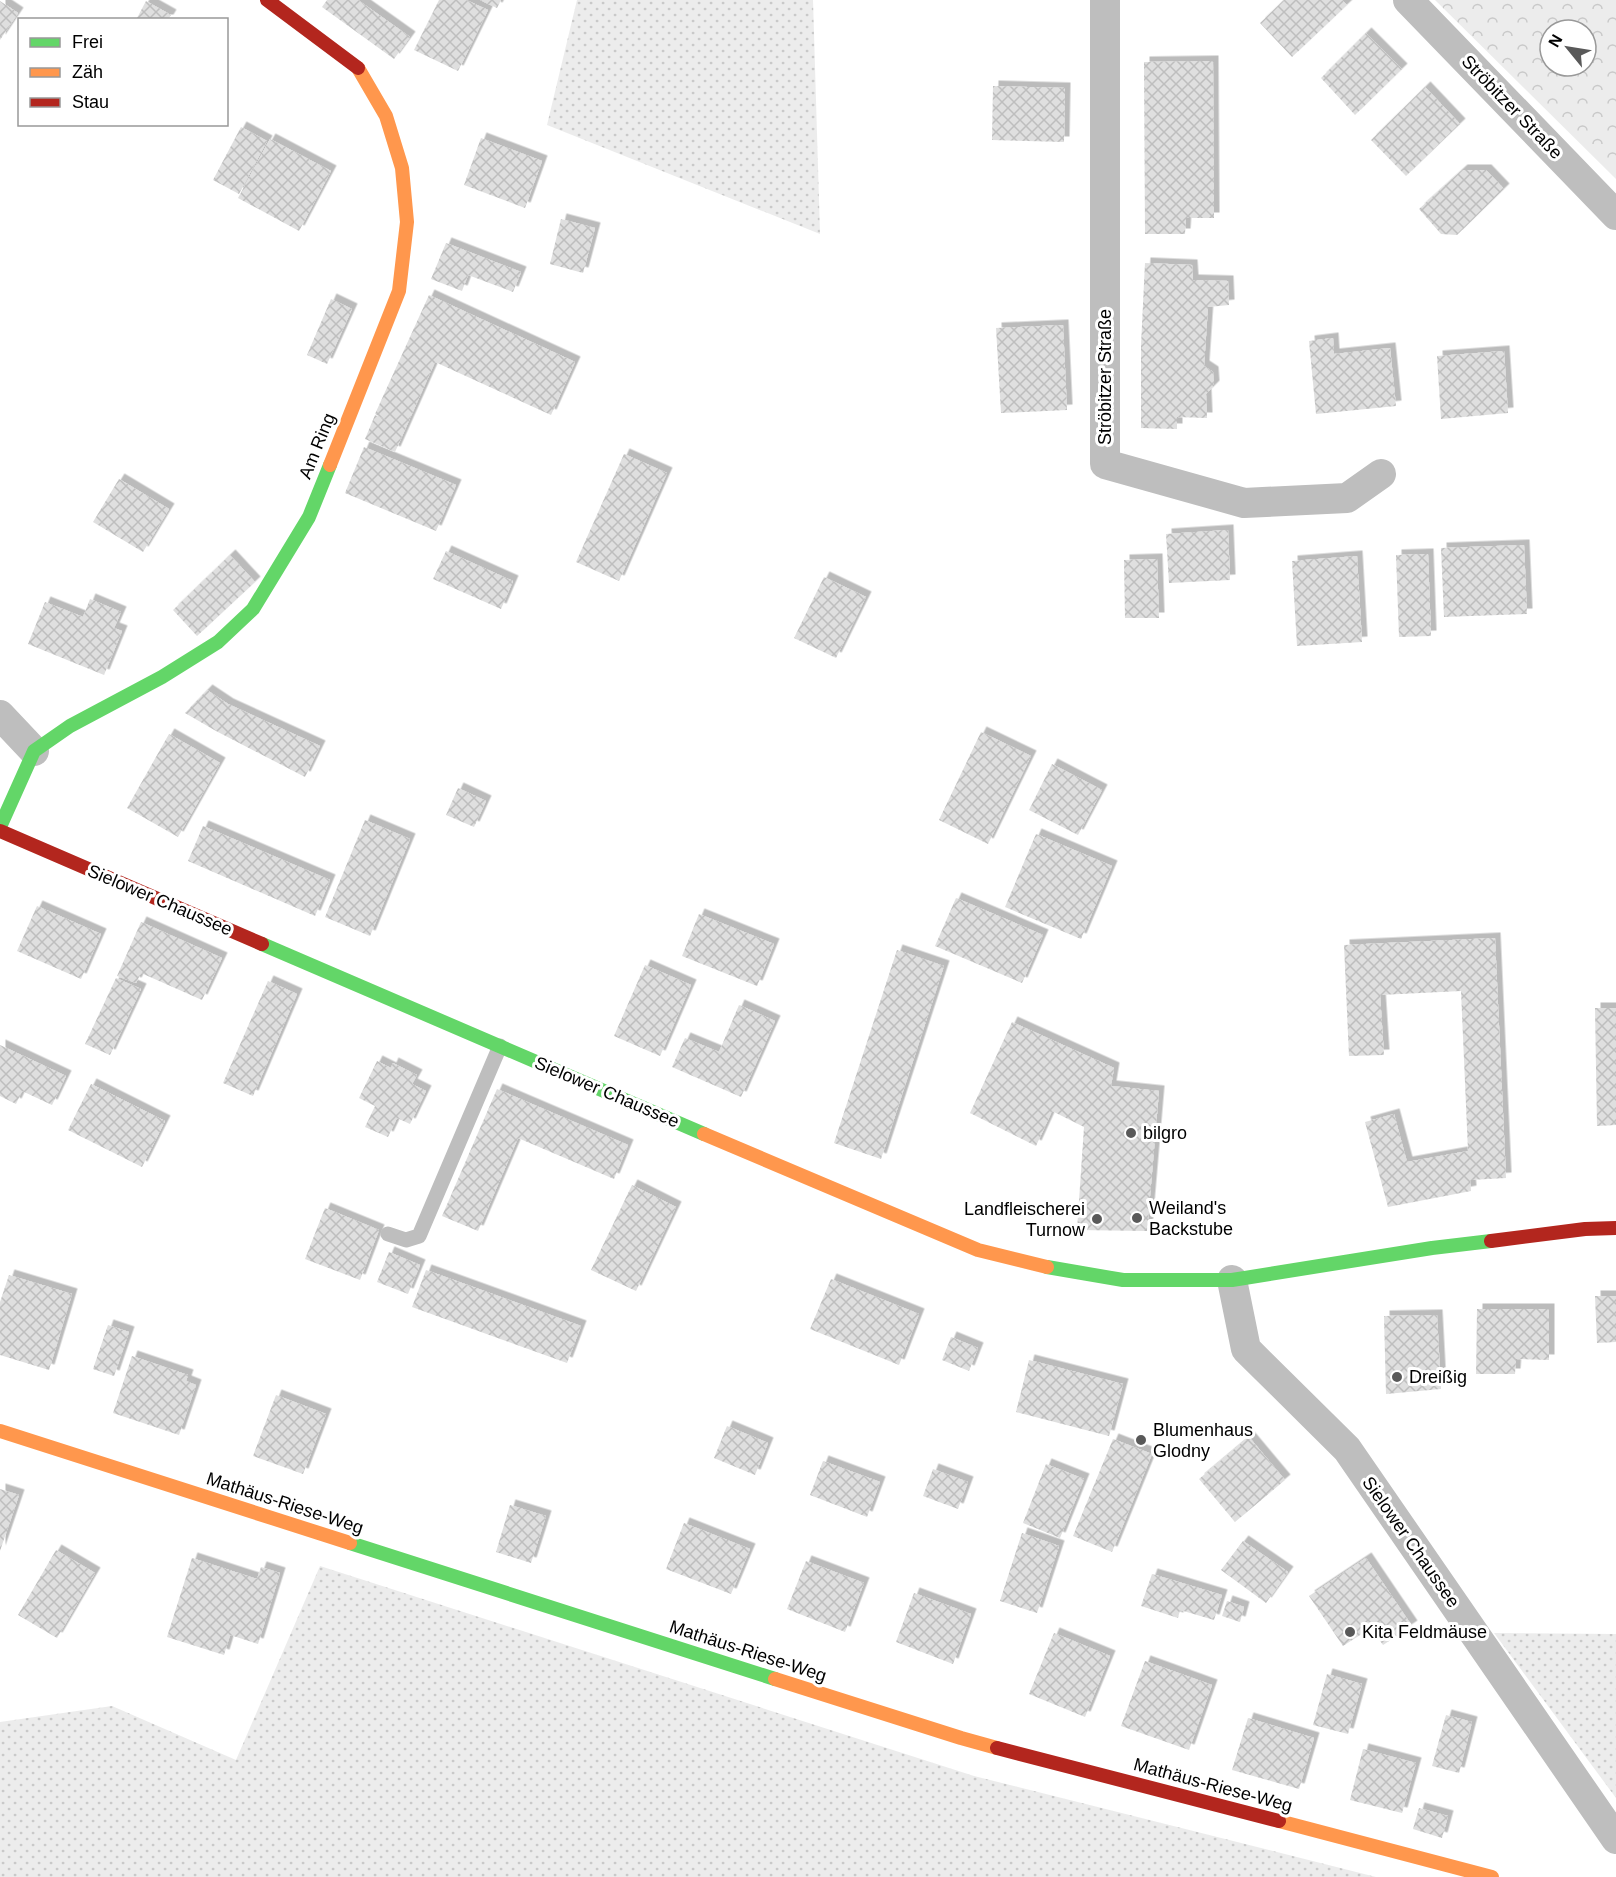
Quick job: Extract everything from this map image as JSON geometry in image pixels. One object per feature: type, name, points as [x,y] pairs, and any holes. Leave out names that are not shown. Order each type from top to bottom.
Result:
[{"type":"street","name":"Am Ring","points":[[34,751],[70,726],[162,677],[218,642],[253,609],[309,517],[399,291],[407,222],[402,168],[386,116],[359,69],[267,0]]},
{"type":"street","name":"Ströbitzer Straße","points":[[1105,0],[1105,464],[1244,503],[1347,498],[1381,474]]},
{"type":"street","name":"Ströbitzer Straße","points":[[1408,0],[1616,215]]},
{"type":"street","points":[[0,715],[34,751],[0,829]]},
{"type":"street","name":"Sielower Chaussee","points":[[0,829],[890,1215],[978,1250],[1050,1268],[1123,1280],[1232,1280],[1432,1248],[1585,1228],[1616,1228]]},
{"type":"street","name":"Sielower Chaussee","points":[[1232,1280],[1246,1349],[1347,1449],[1616,1839]]},
{"type":"street","name":"Mathäus-Riese-Weg","points":[[0,1431],[961,1738],[1492,1877]]},
{"type":"lane","points":[[388,1234],[406,1240],[418,1236],[500,1047]]},
{"type":"green space","points":[[577,0],[813,0],[820,234],[547,125]]},
{"type":"green space","points":[[1435,0],[1616,0],[1616,179]]},
{"type":"green space","points":[[320,1566],[974,1776],[1376,1877],[0,1877],[0,1722],[112,1706],[236,1760]]},
{"type":"green space","points":[[1494,1633],[1616,1634],[1616,1798]]},
{"type":"building","points":[[327,0],[358,0],[410,37],[394,59],[322,7]]},
{"type":"building","points":[[439,0],[466,0],[488,10],[458,71],[414,50]]},
{"type":"building","points":[[480,0],[501,0],[497,8]]},
{"type":"building","points":[[1284,0],[1342,0],[1347,5],[1292,57],[1260,23]]},
{"type":"building","points":[[0,1],[18,13],[0,40]]},
{"type":"building","points":[[146,1],[171,15],[169,18],[137,18]]},
{"type":"building","points":[[1366,33],[1402,69],[1355,115],[1321,78]]},
{"type":"building","points":[[1213,61],[1214,218],[1186,218],[1185,234],[1145,234],[1144,62]]},
{"type":"building","points":[[993,86],[1065,88],[1064,142],[992,140]]},
{"type":"building","points":[[1425,87],[1460,124],[1406,176],[1371,140]]},
{"type":"building","points":[[241,127],[267,141],[239,194],[213,180]]},
{"type":"building","points":[[481,138],[542,161],[525,208],[464,185]]},
{"type":"building","points":[[270,139],[331,171],[299,231],[238,198]]},
{"type":"building","points":[[1462,170],[1486,170],[1504,189],[1457,235],[1441,234],[1419,209]]},
{"type":"building","points":[[561,219],[595,228],[583,273],[550,264]]},
{"type":"building","points":[[446,243],[521,272],[513,292],[468,275],[462,291],[431,279]]},
{"type":"building","points":[[1145,263],[1192,265],[1193,280],[1228,281],[1229,305],[1208,307],[1204,366],[1213,372],[1214,386],[1206,394],[1207,418],[1177,417],[1177,429],[1141,428],[1141,345]]},
{"type":"building","points":[[429,295],[575,362],[551,415],[435,362],[395,452],[365,439],[375,415],[392,423],[375,414]]},
{"type":"building","points":[[331,299],[352,309],[327,364],[307,355]]},
{"type":"building","points":[[1063,325],[1067,410],[1001,413],[996,328]]},
{"type":"building","points":[[1333,338],[1334,354],[1390,348],[1396,406],[1316,414],[1309,341]]},
{"type":"building","points":[[1504,351],[1508,413],[1441,419],[1437,356]]},
{"type":"building","points":[[364,447],[456,485],[436,531],[345,493]]},
{"type":"building","points":[[624,454],[667,473],[619,581],[576,562]]},
{"type":"building","points":[[119,479],[169,509],[143,552],[93,522]]},
{"type":"building","points":[[1228,530],[1230,580],[1169,583],[1166,534]]},
{"type":"building","points":[[1524,545],[1527,614],[1444,617],[1441,548]]},
{"type":"building","points":[[446,551],[513,581],[501,609],[433,579]]},
{"type":"building","points":[[1428,554],[1431,636],[1399,637],[1396,555]]},
{"type":"building","points":[[230,555],[255,582],[197,636],[173,610]]},
{"type":"building","points":[[1357,556],[1362,642],[1297,646],[1292,561]]},
{"type":"building","points":[[1157,559],[1159,618],[1125,618],[1124,560]]},
{"type":"building","points":[[824,577],[866,597],[836,658],[794,638]]},
{"type":"building","points":[[90,599],[121,612],[114,628],[122,631],[104,675],[28,644],[45,602],[83,617]]},
{"type":"building","points":[[207,690],[228,704],[320,746],[305,777],[185,713]]},
{"type":"building","points":[[981,732],[1031,756],[988,844],[939,820]]},
{"type":"building","points":[[169,734],[220,763],[178,837],[127,808]]},
{"type":"building","points":[[1052,764],[1102,790],[1078,835],[1029,810]]},
{"type":"building","points":[[458,788],[486,801],[474,827],[446,815]]},
{"type":"building","points":[[365,820],[410,839],[370,936],[325,917]]},
{"type":"building","points":[[203,826],[330,880],[315,916],[188,861]]},
{"type":"building","points":[[1036,834],[1112,866],[1081,939],[1005,907]]},
{"type":"building","points":[[956,898],[1043,935],[1022,983],[935,946]]},
{"type":"building","points":[[37,906],[101,934],[81,979],[17,951]]},
{"type":"building","points":[[699,914],[774,944],[757,986],[682,956]]},
{"type":"building","points":[[141,922],[222,958],[202,1000],[141,973],[136,983],[117,976]]},
{"type":"building","points":[[1495,938],[1506,1178],[1470,1180],[1471,1191],[1388,1207],[1365,1122],[1394,1114],[1407,1162],[1468,1151],[1461,991],[1380,995],[1384,1055],[1349,1056],[1344,945]]},
{"type":"building","points":[[897,950],[944,966],[881,1159],[834,1143]]},
{"type":"building","points":[[645,965],[691,985],[660,1056],[614,1036]]},
{"type":"building","points":[[116,978],[141,989],[110,1055],[85,1044]]},
{"type":"building","points":[[268,981],[297,994],[253,1096],[223,1083]]},
{"type":"building","points":[[739,1005],[775,1021],[741,1097],[672,1067],[685,1038],[719,1052]]},
{"type":"building","points":[[1595,1008],[1616,1008],[1616,1125],[1597,1126]]},
{"type":"building","points":[[1012,1022],[1114,1068],[1111,1086],[1159,1091],[1147,1231],[1077,1230],[1084,1127],[1052,1111],[1036,1146],[970,1113]]},
{"type":"building","points":[[0,1045],[66,1076],[52,1105],[22,1091],[16,1104],[0,1096]]},
{"type":"building","points":[[377,1061],[391,1068],[393,1063],[417,1075],[412,1084],[426,1091],[410,1124],[397,1118],[388,1137],[365,1127],[375,1106],[359,1098]]},
{"type":"building","points":[[91,1084],[165,1121],[142,1167],[68,1130]]},
{"type":"building","points":[[497,1089],[628,1145],[614,1179],[518,1138],[478,1231],[442,1216]]},
{"type":"building","points":[[632,1185],[676,1207],[636,1291],[591,1270]]},
{"type":"building","points":[[325,1208],[379,1230],[360,1280],[305,1259]]},
{"type":"building","points":[[389,1252],[420,1265],[408,1294],[377,1282]]},
{"type":"building","points":[[426,1270],[581,1326],[567,1363],[412,1307]]},
{"type":"building","points":[[9,1275],[72,1294],[49,1370],[0,1355],[0,1302]]},
{"type":"building","points":[[831,1279],[919,1314],[899,1365],[810,1329]]},
{"type":"building","points":[[1595,1296],[1616,1296],[1616,1342],[1597,1343]]},
{"type":"building","points":[[1477,1309],[1549,1309],[1549,1360],[1516,1359],[1515,1374],[1476,1374]]},
{"type":"building","points":[[1437,1315],[1441,1389],[1386,1394],[1384,1316]]},
{"type":"building","points":[[108,1325],[129,1332],[114,1376],[93,1369]]},
{"type":"building","points":[[951,1337],[978,1348],[969,1371],[942,1360]]},
{"type":"building","points":[[132,1356],[188,1375],[186,1381],[196,1385],[179,1435],[113,1413]]},
{"type":"building","points":[[1029,1360],[1123,1384],[1109,1436],[1016,1412]]},
{"type":"building","points":[[276,1395],[326,1414],[303,1474],[253,1456]]},
{"type":"building","points":[[727,1426],[768,1443],[755,1475],[714,1458]]},
{"type":"building","points":[[1249,1437],[1285,1480],[1235,1522],[1199,1479]]},
{"type":"building","points":[[1113,1439],[1152,1454],[1112,1552],[1073,1536]]},
{"type":"building","points":[[823,1461],[880,1482],[867,1517],[810,1495]]},
{"type":"building","points":[[1046,1464],[1084,1479],[1060,1538],[1023,1523]]},
{"type":"building","points":[[933,1469],[968,1482],[958,1509],[923,1496]]},
{"type":"building","points":[[0,1489],[19,1495],[0,1551]]},
{"type":"building","points":[[510,1505],[546,1516],[531,1563],[496,1552]]},
{"type":"building","points":[[684,1523],[750,1549],[731,1594],[666,1569]]},
{"type":"building","points":[[1022,1533],[1059,1546],[1037,1613],[1000,1601]]},
{"type":"building","points":[[1243,1541],[1288,1572],[1266,1603],[1221,1570]]},
{"type":"building","points":[[56,1550],[95,1573],[57,1638],[18,1615]]},
{"type":"building","points":[[192,1558],[257,1579],[261,1567],[280,1573],[258,1644],[230,1635],[224,1655],[167,1637]]},
{"type":"building","points":[[1366,1558],[1412,1626],[1383,1645],[1371,1628],[1343,1646],[1309,1596]]},
{"type":"building","points":[[806,1561],[864,1583],[845,1632],[787,1609]]},
{"type":"building","points":[[1152,1574],[1222,1595],[1214,1620],[1180,1610],[1178,1618],[1141,1606]]},
{"type":"building","points":[[914,1593],[971,1614],[953,1664],[896,1642]]},
{"type":"building","points":[[1227,1601],[1244,1607],[1240,1622],[1222,1616]]},
{"type":"building","points":[[1054,1633],[1110,1656],[1085,1717],[1029,1694]]},
{"type":"building","points":[[1145,1661],[1212,1685],[1189,1750],[1121,1726]]},
{"type":"building","points":[[1327,1674],[1362,1684],[1348,1734],[1313,1725]]},
{"type":"building","points":[[1446,1715],[1472,1722],[1459,1773],[1432,1766]]},
{"type":"building","points":[[1248,1718],[1314,1738],[1299,1789],[1232,1770]]},
{"type":"building","points":[[1363,1749],[1416,1763],[1402,1813],[1350,1800]]},
{"type":"building","points":[[1419,1808],[1448,1816],[1442,1838],[1413,1829]]},
{"type":"traffic: fast","points":[[0,827],[34,751],[70,726],[162,677],[218,642],[253,609],[309,517],[330,465]]},
{"type":"traffic: fast","points":[[262,944],[704,1134]]},
{"type":"traffic: fast","points":[[1047,1267],[1123,1280],[1232,1280],[1432,1248],[1491,1241]]},
{"type":"traffic: fast","points":[[350,1543],[775,1679]]},
{"type":"traffic: slow","points":[[330,465],[399,291],[407,222],[402,168],[386,116],[358,68]]},
{"type":"traffic: slow","points":[[704,1134],[978,1250],[1047,1267]]},
{"type":"traffic: slow","points":[[0,1431],[350,1543]]},
{"type":"traffic: slow","points":[[775,1679],[997,1748]]},
{"type":"traffic: slow","points":[[1279,1821],[1492,1877]]},
{"type":"traffic: jam","points":[[267,0],[358,68]]},
{"type":"traffic: jam","points":[[0,831],[262,944]]},
{"type":"traffic: jam","points":[[1491,1241],[1585,1229],[1616,1228]]},
{"type":"traffic: jam","points":[[997,1748],[1279,1821]]},
{"type":"place","name":"bilgro","points":[[1131,1133]]},
{"type":"place","name":"Weiland's Backstube","points":[[1137,1218]]},
{"type":"place","name":"Landfleischerei Turnow","points":[[1097,1219]]},
{"type":"place","name":"Dreißig","points":[[1397,1377]]},
{"type":"place","name":"Blumenhaus Glodny","points":[[1141,1440]]},
{"type":"place","name":"Kita Feldmäuse","points":[[1350,1632]]}]
